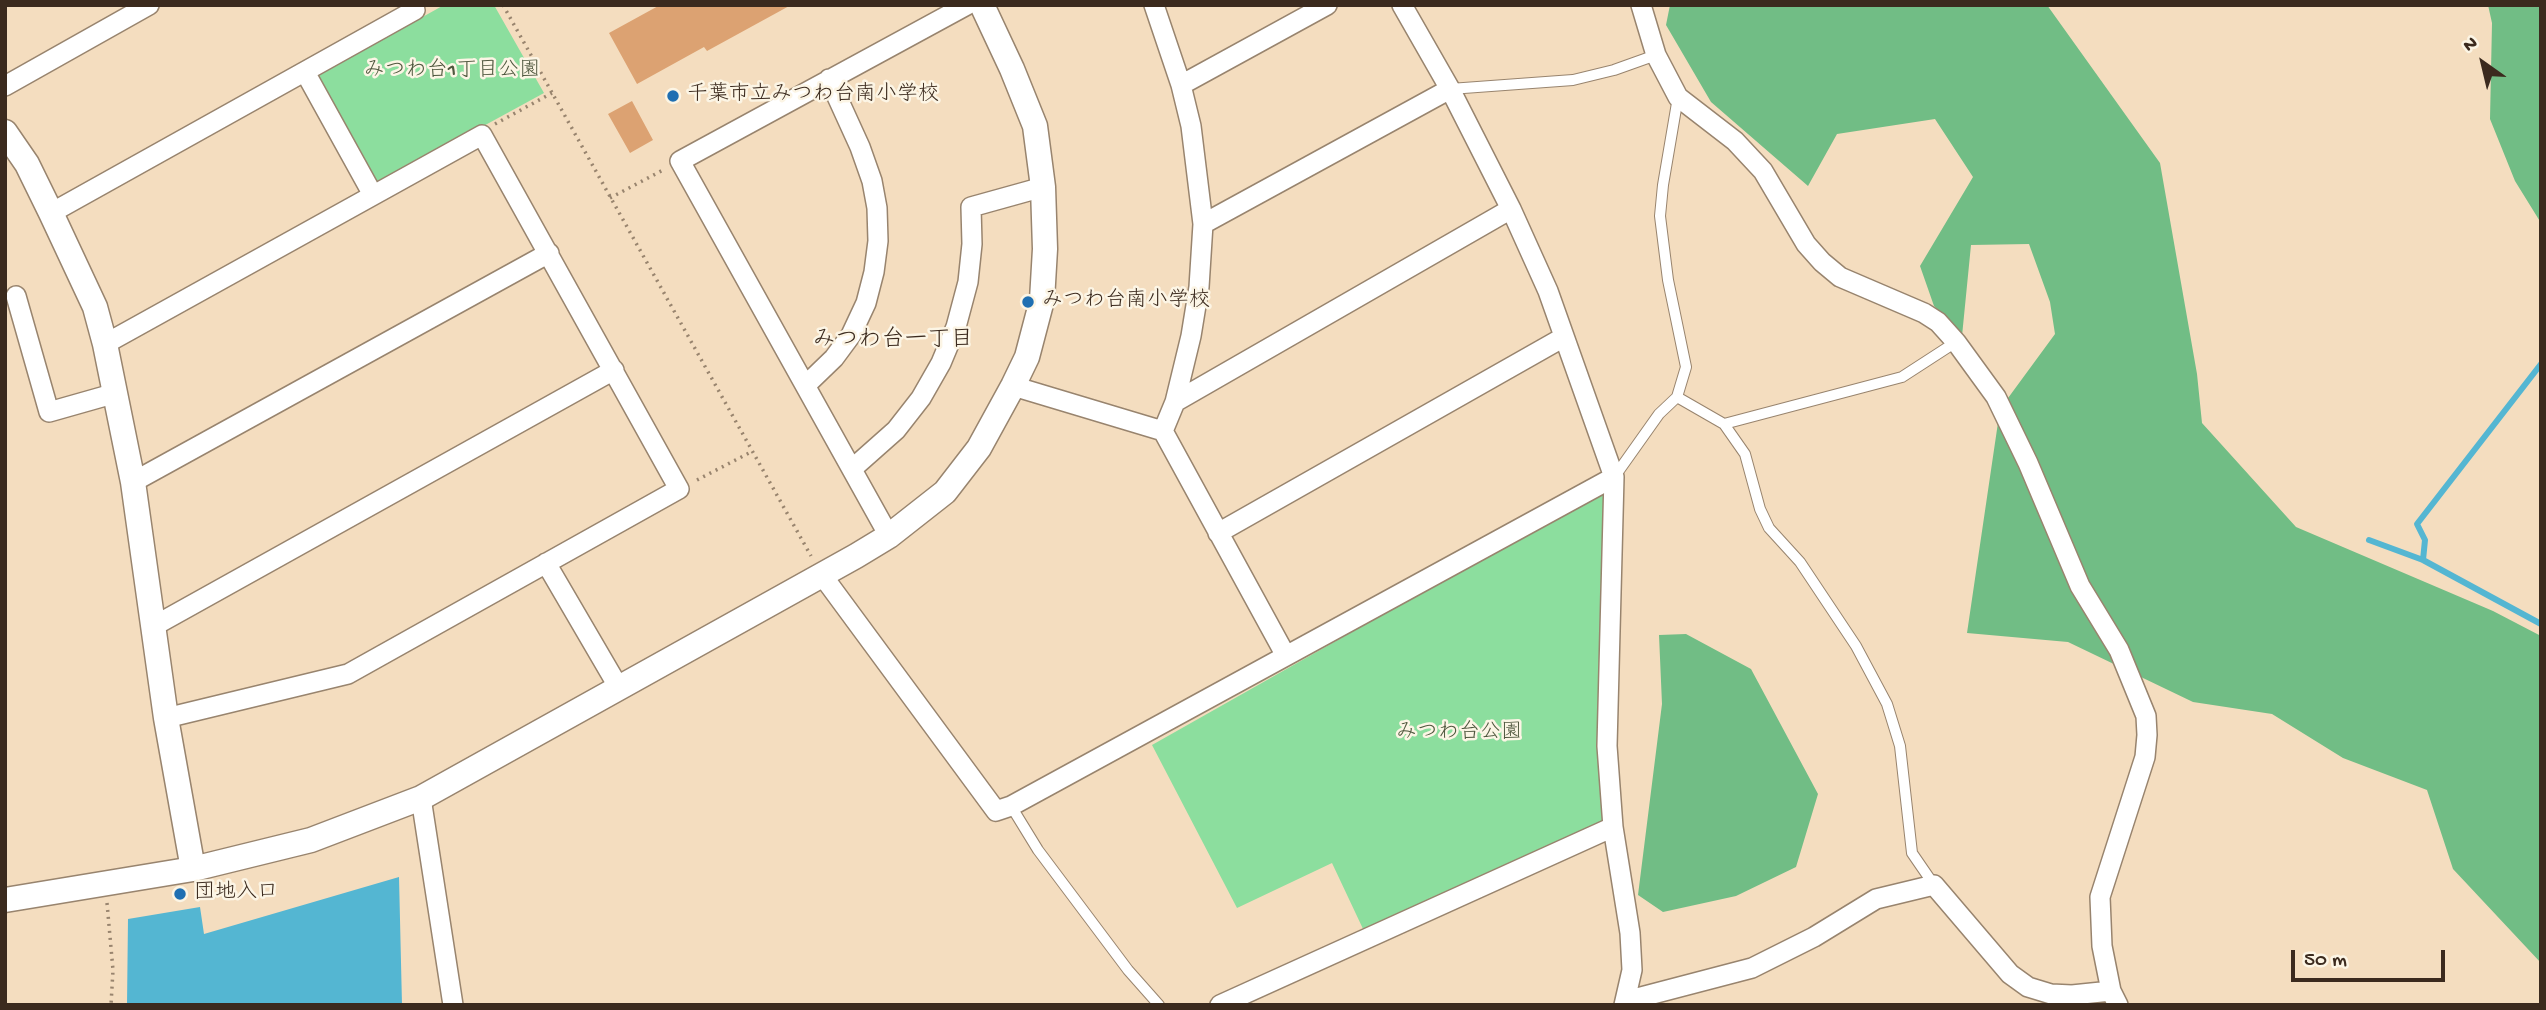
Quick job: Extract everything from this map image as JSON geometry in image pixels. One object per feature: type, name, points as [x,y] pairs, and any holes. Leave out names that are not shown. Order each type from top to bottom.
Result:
[{"type":"street","points":[[5,86],[149,5]]},
{"type":"street","points":[[51,213],[415,10],[412,5]]},
{"type":"street","points":[[888,536],[680,161],[967,5]]},
{"type":"street","points":[[5,900],[193,869],[311,840],[421,798],[822,575],[888,536],[945,492],[979,449],[1027,357],[1041,300],[1045,249],[1043,187],[1035,126],[982,5]]},
{"type":"street","points":[[1154,5],[1181,85],[1191,126],[1203,224],[1199,287],[1191,337],[1175,402],[1163,431]]},
{"type":"street","points":[[1181,85],[1327,5]]},
{"type":"street","points":[[1402,5],[1450,89],[1511,209],[1548,291],[1614,477],[1607,746],[1613,827],[1630,933],[1632,970],[1625,1003],[1752,968],[1814,937],[1876,899],[1934,886],[2010,974],[2028,987],[2051,994],[2115,998],[2102,946],[2100,897],[2145,757],[2147,735],[2146,716],[2119,650],[2080,586],[2028,463],[1996,397],[1956,342],[1938,321],[1840,277],[1822,262],[1806,244],[1763,171],[1735,141],[1678,97],[1656,55],[1641,5]]},
{"type":"street","points":[[305,72],[373,195]]},
{"type":"street","points":[[806,385],[834,358],[851,335],[866,303],[878,241],[877,208],[872,181],[860,147],[829,79]]},
{"type":"street","points":[[1203,224],[1450,89]]},
{"type":"street","points":[[5,132],[27,164],[51,213],[95,307],[105,344],[133,482],[166,718],[193,869]]},
{"type":"street","points":[[105,344],[482,135],[679,489],[348,674],[166,718]]},
{"type":"street","points":[[852,469],[896,430],[921,398],[942,363],[956,327],[968,282],[972,244],[971,206],[1043,187]]},
{"type":"street","points":[[1175,402],[1511,209]]},
{"type":"street","points":[[133,482],[549,253]]},
{"type":"street","points":[[16,296],[50,412],[116,393]]},
{"type":"street","points":[[1218,533],[1564,337]]},
{"type":"street","points":[[154,626],[614,370]]},
{"type":"street","points":[[1013,386],[1163,431],[1286,656]]},
{"type":"street","points":[[822,575],[996,811],[1011,806],[1614,477]]},
{"type":"street","points":[[547,563],[619,688]]},
{"type":"street","points":[[421,798],[453,1005]]},
{"type":"street","points":[[1220,1005],[1613,827]]},
{"type":"lane","points":[[1450,89],[1573,80],[1614,70],[1656,55]]},
{"type":"lane","points":[[1614,477],[1659,414],[1677,397],[1686,367],[1668,280],[1660,215],[1678,97]]},
{"type":"lane","points":[[1724,424],[1902,377],[1956,342]]},
{"type":"lane","points":[[1677,397],[1724,424],[1745,454],[1760,509],[1769,528],[1800,562],[1856,646],[1887,704],[1900,746],[1912,852],[1934,886]]},
{"type":"lane","points":[[1011,806],[1038,850],[1128,970],[1158,1005]]},
{"type":"path","points":[[503,5],[822,575]]},
{"type":"path","points":[[482,135],[490,127],[552,93]]},
{"type":"path","points":[[610,198],[680,161]]},
{"type":"path","points":[[679,489],[751,452]]},
{"type":"path","points":[[104,884],[111,928],[111,1005]]},
{"type":"green space","name":"みつわ台1丁目公園","points":[[444,5],[494,5],[544,93],[379,183],[370,181],[316,84],[319,75]]},
{"type":"green space","points":[[1670,5],[2047,5],[2160,163],[2197,374],[2202,423],[2296,527],[2493,611],[2541,636],[2541,963],[2453,869],[2427,790],[2343,758],[2272,714],[2193,702],[2068,642],[1967,633],[2000,409],[2055,334],[2050,302],[2029,244],[1971,245],[1962,336],[1934,306],[1920,266],[1973,177],[1935,119],[1837,134],[1808,186],[1711,102],[1666,25]]},
{"type":"green space","points":[[2488,5],[2541,5],[2541,223],[2515,181],[2490,119],[2492,23]]},
{"type":"green space","name":"みつわ台公園","points":[[1605,489],[1602,825],[1364,931],[1332,863],[1237,908],[1152,745]]},
{"type":"green space","points":[[1686,634],[1751,669],[1818,794],[1796,867],[1736,896],[1663,912],[1638,895],[1662,704],[1659,635]]},
{"type":"water","points":[[399,877],[402,1005],[127,1005],[128,919],[200,907],[204,934]]},
{"type":"building","points":[[660,5],[791,5],[707,51],[704,47],[637,84],[609,33]]},
{"type":"building","points":[[632,101],[653,140],[630,153],[608,114]]},
{"type":"waterway","points":[[2423,560],[2425,540],[2417,524],[2541,364]]},
{"type":"waterway","points":[[2369,540],[2423,560],[2541,624]]},
{"type":"place","name":"千葉市立みつわ台南小学校","points":[[673,96]]},
{"type":"place","name":"みつわ台南小学校","points":[[1028,302]]},
{"type":"place","name":"団地入口","points":[[180,894]]},
{"type":"district","name":"みつわ台一丁目","points":[[893,341]]}]
